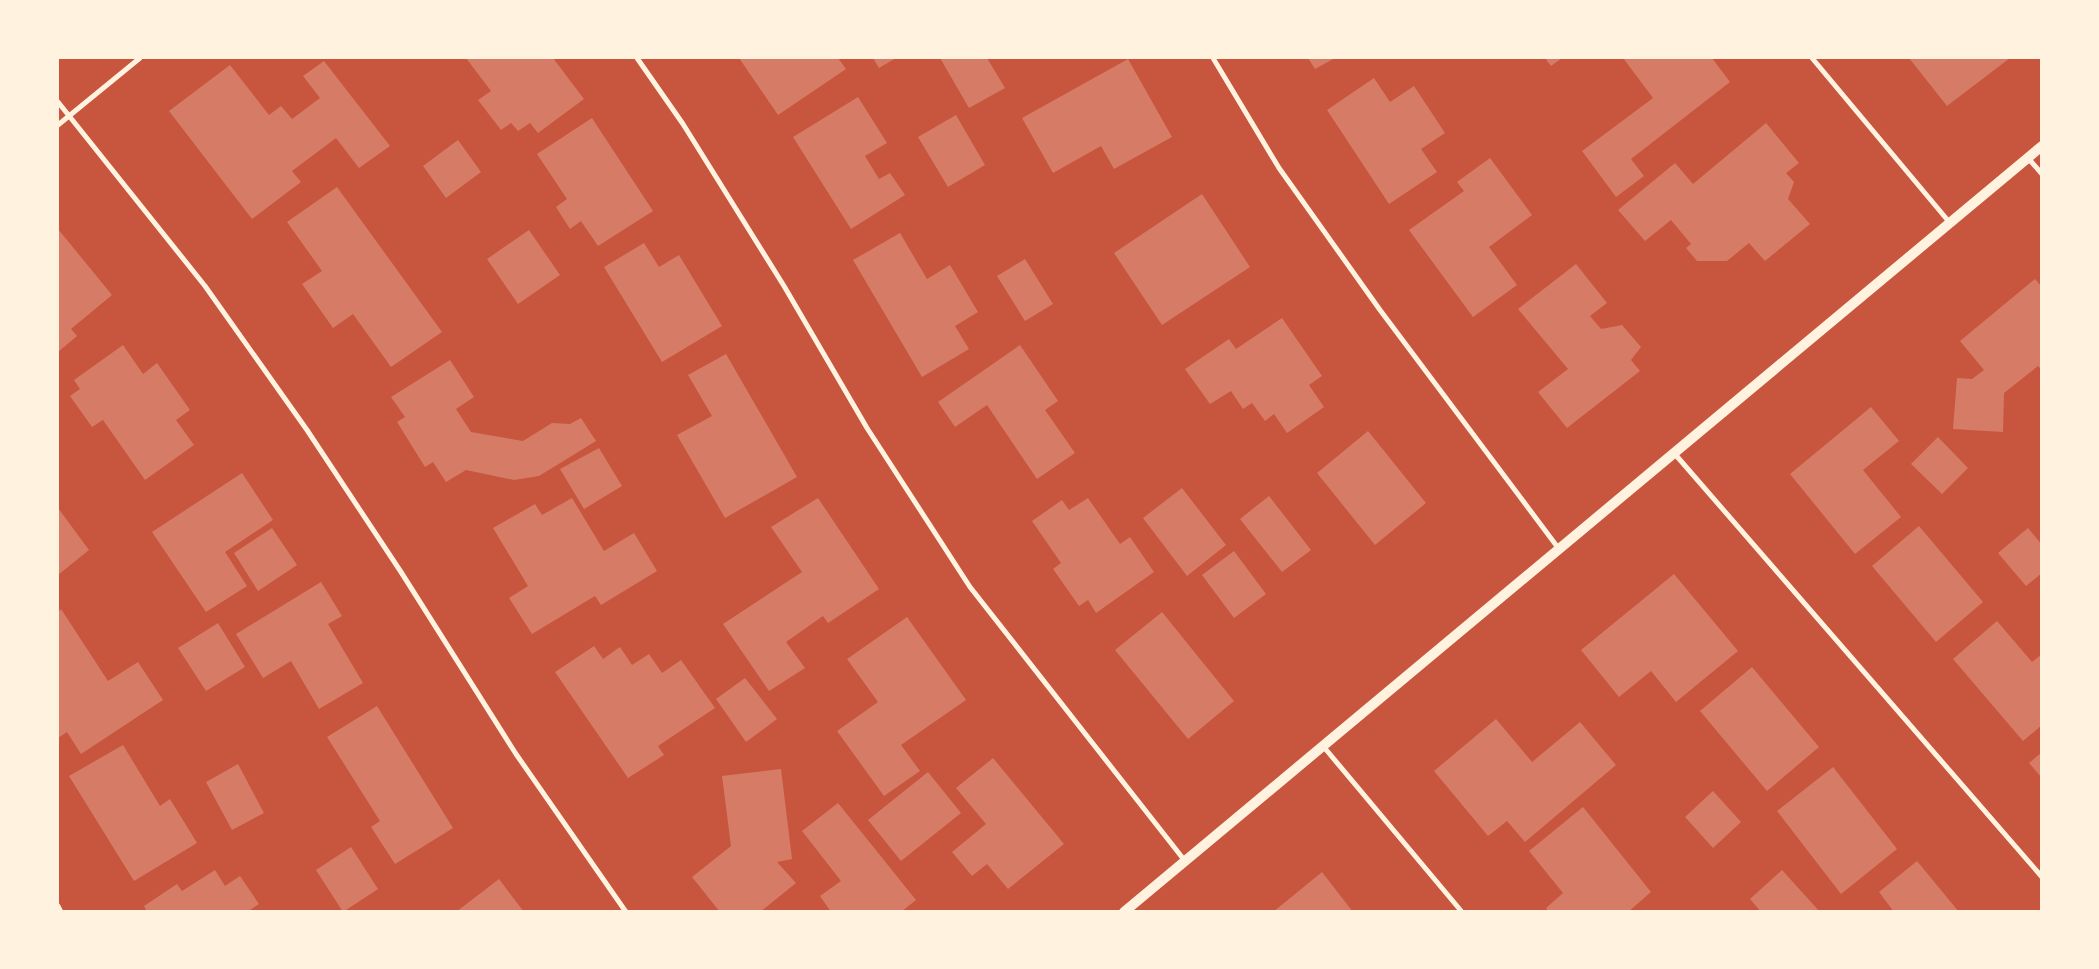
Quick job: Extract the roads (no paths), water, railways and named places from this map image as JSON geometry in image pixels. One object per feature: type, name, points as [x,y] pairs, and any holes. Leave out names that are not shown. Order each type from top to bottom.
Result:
[{"type":"main road","points":[[1124,912],[2042,146]]},
{"type":"street","points":[[58,125],[140,58]]},
{"type":"street","points":[[637,58],[689,133],[784,286],[867,428],[970,587],[1185,861]]},
{"type":"street","points":[[1213,58],[1279,168],[1380,310],[1559,549]]},
{"type":"street","points":[[1812,58],[1950,223]]},
{"type":"street","points":[[58,102],[205,286],[307,430],[401,572],[516,754],[626,912]]},
{"type":"street","points":[[2028,158],[2042,174]]},
{"type":"street","points":[[1674,453],[2042,877]]},
{"type":"street","points":[[1322,746],[1462,912]]},
{"type":"street","points":[[58,906],[61,912]]}]
